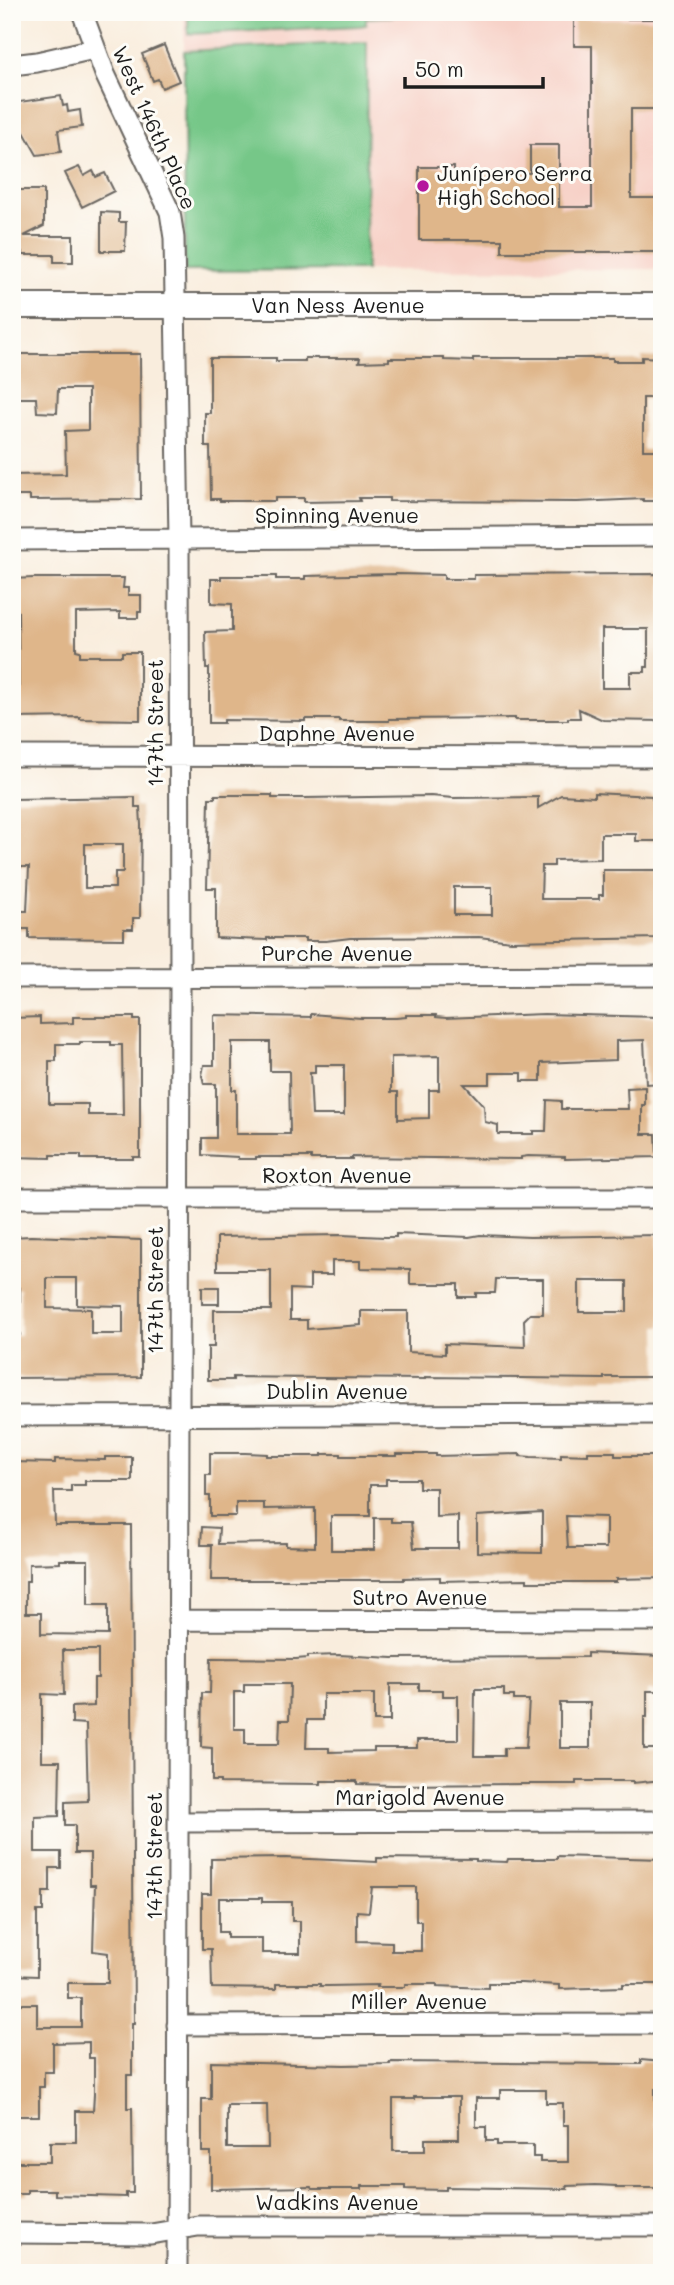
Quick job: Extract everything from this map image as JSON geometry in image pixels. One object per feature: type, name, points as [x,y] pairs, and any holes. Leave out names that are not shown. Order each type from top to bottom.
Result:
[{"type":"main road","name":"Van Ness Avenue","points":[[12,306],[662,306]]},
{"type":"street","name":"West 146th Place","points":[[82,12],[94,49],[170,212],[177,306]]},
{"type":"street","points":[[12,65],[94,49]]},
{"type":"street","name":"147th Street","points":[[177,306],[180,978],[177,2273]]},
{"type":"street","name":"Spinning Avenue","points":[[12,540],[662,536]]},
{"type":"street","name":"Daphne Avenue","points":[[12,756],[662,757]]},
{"type":"street","name":"Purche Avenue","points":[[12,978],[662,976]]},
{"type":"street","name":"Roxton Avenue","points":[[12,1198],[662,1198]]},
{"type":"street","name":"Dublin Avenue","points":[[12,1416],[662,1414]]},
{"type":"street","name":"Sutro Avenue","points":[[177,1620],[662,1621]]},
{"type":"street","name":"Marigold Avenue","points":[[179,1822],[662,1821]]},
{"type":"street","name":"Miller Avenue","points":[[177,2025],[662,2024]]},
{"type":"street","name":"Wadkins Avenue","points":[[12,2233],[151,2234],[198,2226],[662,2226]]},
{"type":"shaded area","name":"Junípero Serra High School","points":[[184,12],[662,12],[662,269],[185,271]]},
{"type":"green space","points":[[188,12],[458,12],[366,18],[366,25],[359,26],[188,34]]},
{"type":"green space","points":[[367,42],[366,270],[185,271],[184,51]]},
{"type":"building","points":[[574,19],[655,19],[655,109],[631,109],[631,198],[662,198],[660,252],[502,252],[502,240],[419,240],[419,167],[454,167],[454,173],[530,173],[530,145],[559,145],[559,207],[592,207],[592,46],[574,46]]},
{"type":"building","points":[[164,45],[179,81],[162,88],[158,79],[153,81],[142,54]]},
{"type":"building","points":[[61,96],[63,106],[67,105],[68,112],[80,110],[82,127],[58,130],[61,152],[37,155],[12,111],[12,103]]},
{"type":"building","points":[[79,167],[84,176],[93,171],[96,177],[105,173],[114,191],[82,207],[65,173]]},
{"type":"building","points":[[12,190],[44,190],[44,226],[24,236],[73,236],[73,262],[54,262],[54,255],[23,255],[23,252],[12,252]]},
{"type":"building","points":[[101,212],[119,213],[119,222],[126,222],[125,251],[101,251]]},
{"type":"building","points":[[140,354],[141,499],[30,500],[30,496],[12,496],[12,475],[66,474],[65,431],[88,430],[88,389],[58,389],[57,413],[37,412],[36,398],[12,398],[12,356]]},
{"type":"building","points":[[642,357],[662,358],[662,398],[643,398],[643,450],[662,450],[662,501],[389,501],[389,498],[359,498],[360,501],[304,502],[304,498],[275,498],[275,501],[211,499],[210,447],[205,447],[205,413],[210,413],[210,358],[305,361],[305,358],[360,358],[359,362],[389,361],[389,358],[473,361],[473,358],[613,358],[613,361],[642,361]]},
{"type":"building","points":[[396,574],[474,579],[474,575],[662,574],[661,721],[603,720],[579,709],[580,718],[568,720],[305,719],[224,720],[224,723],[209,723],[209,668],[206,668],[205,632],[232,631],[232,604],[211,603],[211,579],[221,579],[221,576],[276,576],[276,579],[305,579],[305,576]],"holes":[[[602,629],[648,629],[648,667],[645,667],[645,672],[630,672],[630,688],[602,688]]]},
{"type":"building","points":[[124,578],[123,588],[128,588],[128,595],[141,595],[141,612],[138,612],[138,618],[120,618],[120,612],[76,613],[76,650],[80,651],[80,656],[122,656],[122,652],[140,652],[140,720],[12,718],[12,694],[19,694],[18,611],[12,611],[12,579]]},
{"type":"building","points":[[594,793],[659,798],[659,841],[636,841],[636,834],[601,834],[601,859],[554,860],[554,866],[542,866],[541,899],[599,899],[599,895],[603,895],[603,870],[662,870],[662,890],[657,890],[657,938],[511,941],[479,937],[350,938],[305,941],[305,938],[216,938],[216,888],[207,888],[209,798],[215,798],[215,795],[272,795],[272,798],[538,797],[538,808],[561,795],[594,797]],"holes":[[[454,887],[492,887],[492,915],[454,915]]]},
{"type":"building","points":[[135,797],[135,807],[140,807],[141,825],[140,918],[133,918],[133,929],[124,929],[124,939],[29,938],[29,929],[18,929],[18,911],[27,911],[29,867],[17,867],[17,830],[12,830],[12,799]],"holes":[[[85,844],[123,844],[123,872],[115,872],[115,888],[85,888]]]},
{"type":"building","points":[[311,1014],[361,1018],[544,1014],[657,1017],[657,1028],[661,1028],[662,1083],[646,1084],[644,1040],[616,1041],[616,1060],[541,1063],[541,1081],[522,1081],[522,1073],[490,1073],[490,1084],[464,1084],[484,1106],[485,1122],[498,1125],[498,1134],[533,1134],[533,1131],[546,1131],[547,1100],[561,1101],[561,1109],[628,1109],[627,1088],[645,1087],[642,1134],[656,1134],[657,1157],[238,1159],[202,1155],[202,1138],[216,1138],[216,1084],[204,1084],[202,1075],[204,1065],[214,1065],[214,1015],[311,1017]],"holes":[[[232,1042],[270,1042],[270,1071],[289,1071],[290,1134],[236,1134],[236,1090],[232,1090]],[[439,1056],[439,1090],[429,1090],[429,1118],[398,1119],[398,1092],[391,1092],[391,1057]],[[315,1065],[344,1065],[344,1115],[312,1115],[310,1073],[315,1073]]]},
{"type":"building","points":[[40,1017],[40,1024],[73,1023],[73,1017],[134,1017],[134,1020],[140,1020],[140,1157],[12,1157],[12,1018]],"holes":[[[111,1042],[111,1045],[122,1045],[123,1115],[88,1115],[88,1104],[49,1104],[49,1061],[56,1061],[56,1044]]]},
{"type":"building","points":[[396,1234],[469,1237],[658,1235],[658,1261],[662,1261],[662,1326],[657,1326],[658,1377],[233,1377],[233,1380],[208,1380],[208,1347],[214,1347],[214,1310],[271,1310],[271,1270],[217,1270],[217,1237],[396,1237]],"holes":[[[332,1261],[360,1261],[360,1268],[410,1269],[410,1284],[458,1284],[458,1297],[495,1293],[496,1279],[543,1279],[543,1314],[530,1314],[524,1320],[525,1347],[445,1344],[445,1354],[408,1352],[408,1311],[361,1311],[361,1325],[307,1329],[307,1320],[290,1320],[290,1289],[310,1290],[310,1275],[332,1275]],[[579,1281],[627,1281],[627,1312],[579,1312]]]},
{"type":"building","points":[[12,1237],[141,1240],[141,1377],[12,1378],[12,1335],[20,1335],[20,1288],[12,1289]],"holes":[[[47,1278],[77,1278],[77,1305],[123,1306],[123,1334],[91,1334],[91,1309],[47,1308]]]},
{"type":"building","points":[[202,1287],[219,1287],[219,1304],[202,1304]]},
{"type":"building","points":[[588,1452],[615,1452],[615,1456],[658,1456],[658,1478],[662,1480],[662,1534],[659,1534],[662,1578],[616,1579],[616,1582],[527,1582],[527,1579],[440,1581],[440,1577],[404,1580],[211,1580],[212,1545],[201,1545],[202,1527],[219,1528],[218,1544],[286,1543],[286,1546],[315,1547],[315,1508],[264,1509],[264,1503],[236,1503],[236,1516],[210,1516],[206,1475],[210,1475],[210,1453],[267,1456],[520,1454],[561,1458],[561,1454],[588,1455]],"holes":[[[386,1479],[419,1479],[419,1488],[436,1488],[436,1517],[458,1516],[458,1548],[414,1548],[411,1522],[391,1522],[391,1518],[374,1518],[374,1550],[331,1550],[331,1516],[370,1516],[370,1485],[386,1485]],[[542,1512],[542,1553],[477,1552],[477,1516]],[[566,1516],[606,1517],[606,1548],[568,1548]]]},
{"type":"building","points":[[105,1457],[132,1457],[132,1481],[85,1481],[85,1485],[71,1485],[71,1491],[54,1491],[55,1525],[131,1525],[134,2023],[132,2075],[127,2075],[127,2108],[132,2108],[133,2193],[126,2193],[126,2197],[55,2195],[55,2190],[27,2190],[27,2194],[12,2194],[12,2162],[50,2162],[50,2142],[76,2142],[76,2111],[93,2111],[94,2058],[89,2058],[89,2042],[53,2043],[53,2072],[44,2072],[44,2087],[39,2087],[39,2116],[12,2116],[12,2004],[37,2004],[37,2027],[81,2027],[81,1998],[68,1998],[68,1983],[108,1983],[108,1953],[93,1951],[95,1885],[90,1885],[90,1853],[75,1853],[75,1825],[65,1825],[65,1802],[88,1801],[86,1724],[72,1723],[72,1707],[94,1706],[98,1650],[63,1650],[64,1695],[42,1694],[42,1761],[60,1761],[59,1816],[35,1817],[35,1852],[61,1852],[61,1868],[50,1868],[50,1892],[43,1892],[43,1911],[37,1911],[37,1976],[12,1975],[12,1462],[105,1460]],"holes":[[[88,1560],[88,1605],[108,1605],[108,1635],[41,1634],[41,1613],[26,1613],[29,1564]]]},
{"type":"building","points":[[587,1653],[662,1656],[662,1691],[647,1691],[644,1749],[662,1749],[662,1780],[633,1783],[576,1781],[576,1784],[393,1785],[357,1784],[357,1781],[321,1781],[321,1784],[220,1783],[212,1781],[212,1748],[201,1747],[202,1693],[210,1693],[211,1658],[296,1659],[339,1655],[393,1658],[587,1657]],"holes":[[[244,1684],[290,1684],[289,1720],[280,1720],[279,1744],[245,1744],[245,1729],[234,1729],[234,1692],[244,1692]],[[390,1684],[419,1684],[419,1690],[443,1690],[443,1696],[458,1696],[458,1740],[417,1740],[417,1748],[374,1748],[374,1751],[329,1752],[329,1748],[306,1748],[307,1720],[323,1720],[323,1694],[374,1694],[374,1721],[390,1721]],[[475,1689],[504,1689],[504,1696],[514,1696],[514,1700],[529,1700],[526,1748],[504,1748],[504,1756],[474,1756]],[[560,1703],[590,1703],[590,1748],[560,1748]]]},
{"type":"building","points":[[557,1856],[662,1859],[662,1886],[656,1886],[656,1927],[662,1927],[662,1984],[559,1989],[559,1985],[521,1983],[488,1983],[488,1988],[437,1984],[377,1987],[378,1985],[276,1984],[276,1989],[212,1988],[211,1949],[202,1949],[202,1894],[211,1894],[211,1859],[286,1858],[377,1862],[377,1858],[476,1859],[507,1862],[508,1859],[557,1859]],"holes":[[[372,1887],[416,1887],[416,1921],[421,1921],[421,1951],[392,1951],[392,1942],[357,1941],[357,1911],[369,1912]],[[219,1898],[262,1898],[262,1902],[292,1902],[292,1921],[300,1921],[300,1953],[262,1953],[262,1938],[227,1938],[227,1932],[219,1932]]]},
{"type":"building","points":[[641,2060],[662,2062],[662,2089],[655,2089],[655,2126],[662,2126],[662,2186],[656,2188],[596,2185],[566,2186],[567,2189],[446,2187],[446,2190],[361,2186],[361,2189],[211,2189],[211,2152],[202,2152],[202,2099],[211,2099],[211,2062],[344,2065],[390,2062],[641,2064]],"holes":[[[500,2090],[546,2090],[546,2103],[563,2103],[563,2125],[568,2125],[568,2162],[540,2162],[540,2157],[533,2157],[533,2145],[497,2145],[497,2141],[486,2141],[486,2127],[476,2127],[476,2098],[500,2098]],[[459,2097],[459,2139],[425,2139],[425,2151],[393,2151],[393,2099]],[[227,2105],[267,2105],[268,2148],[227,2148]]]},
{"type":"place","name":"Junípero Serra High School","points":[[423,186]]}]
